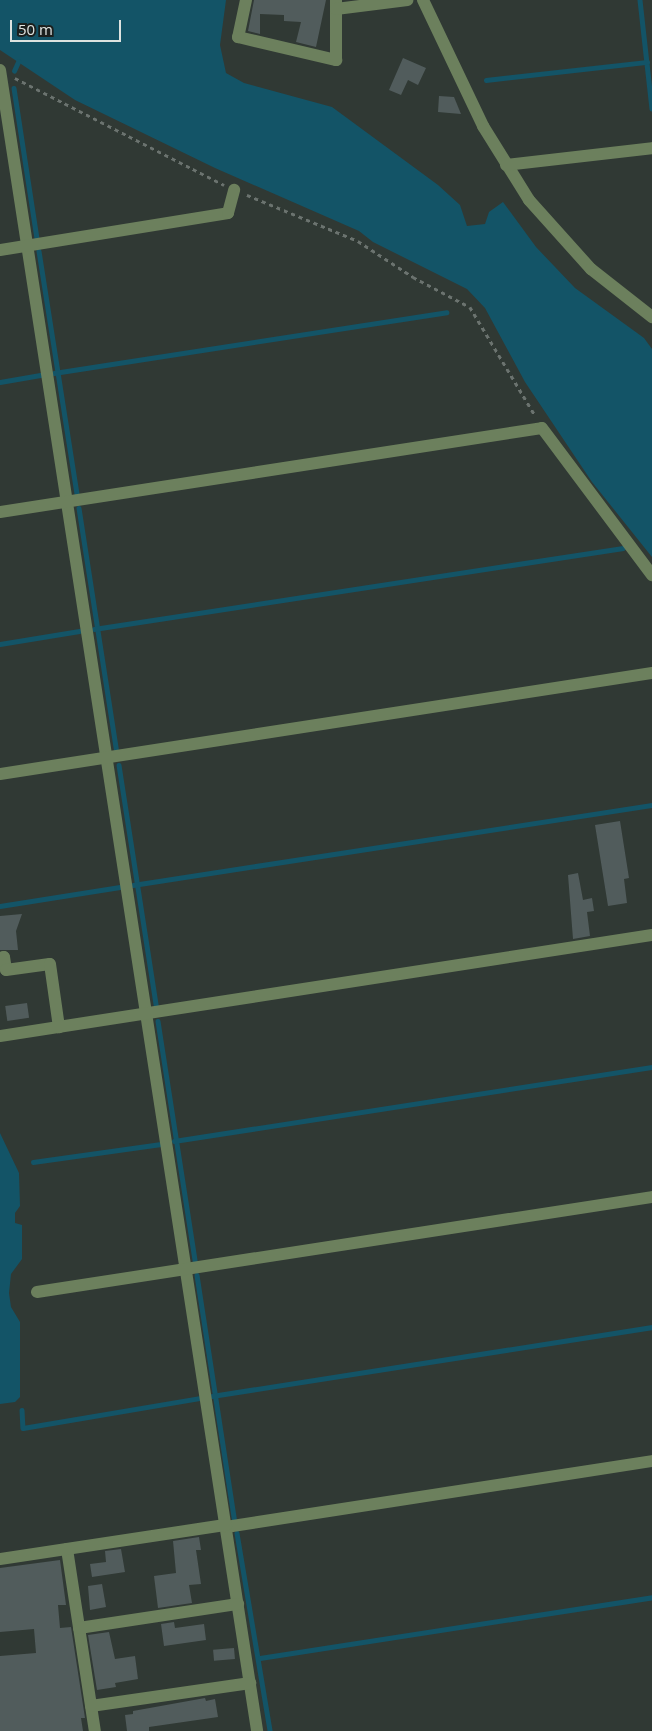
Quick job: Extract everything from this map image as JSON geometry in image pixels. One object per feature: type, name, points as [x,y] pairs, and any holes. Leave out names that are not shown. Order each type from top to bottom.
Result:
[{"type":"street","points":[[246,0],[238,38],[336,60],[336,5],[407,0]]},
{"type":"street","points":[[423,0],[467,94],[506,165],[530,200],[591,269],[652,317]]},
{"type":"street","points":[[1,70],[257,1731]]},
{"type":"street","points":[[506,165],[652,148]]},
{"type":"street","points":[[0,250],[228,214],[234,190]]},
{"type":"street","points":[[0,512],[542,428],[652,575]]},
{"type":"street","points":[[0,774],[652,673]]},
{"type":"street","points":[[0,1036],[652,935]]},
{"type":"street","points":[[0,958],[4,957],[6,970],[50,964],[59,1027]]},
{"type":"street","points":[[37,1292],[652,1196]]},
{"type":"street","points":[[0,1560],[652,1461]]},
{"type":"street","points":[[67,1549],[95,1731]]},
{"type":"street","points":[[79,1628],[238,1604]]},
{"type":"street","points":[[92,1706],[250,1683]]},
{"type":"path","points":[[1,70],[234,190],[303,216],[358,240],[413,277],[470,307],[542,428]]},
{"type":"water","points":[[0,0],[226,0],[220,45],[226,73],[244,83],[332,107],[438,185],[460,205],[467,226],[485,224],[489,212],[503,202],[536,247],[575,288],[644,338],[652,349],[652,557],[592,482],[525,382],[485,308],[467,289],[373,242],[359,231],[215,168],[75,100],[0,50]]},
{"type":"water","points":[[0,1133],[19,1173],[20,1206],[15,1213],[15,1223],[22,1225],[22,1259],[11,1274],[9,1293],[11,1307],[20,1322],[20,1397],[15,1402],[0,1404]]},
{"type":"building","points":[[254,0],[326,0],[316,47],[296,42],[301,22],[284,21],[284,15],[260,14],[260,34],[248,31]]},
{"type":"building","points":[[403,58],[426,68],[418,85],[408,80],[401,95],[389,90]]},
{"type":"building","points":[[439,96],[454,97],[461,114],[438,112]]},
{"type":"building","points":[[620,821],[629,878],[624,879],[627,903],[608,906],[595,825]]},
{"type":"building","points":[[578,873],[583,900],[592,898],[594,911],[587,912],[590,936],[573,939],[568,875]]},
{"type":"building","points":[[22,914],[16,931],[18,950],[0,950],[0,916]]},
{"type":"building","points":[[27,1003],[29,1018],[7,1021],[5,1006]]},
{"type":"building","points":[[199,1537],[201,1550],[196,1550],[201,1584],[189,1585],[192,1603],[158,1608],[154,1576],[176,1573],[173,1541]]},
{"type":"building","points":[[121,1549],[125,1572],[92,1577],[90,1564],[106,1562],[105,1551]]},
{"type":"building","points":[[60,1560],[66,1605],[58,1605],[60,1628],[71,1627],[85,1718],[81,1718],[83,1731],[0,1731],[0,1656],[36,1653],[34,1629],[0,1632],[0,1568]]},
{"type":"building","points":[[102,1584],[106,1607],[90,1610],[88,1586]]},
{"type":"building","points":[[174,1622],[175,1628],[204,1624],[206,1640],[164,1646],[161,1624]]},
{"type":"building","points":[[109,1632],[115,1659],[135,1656],[138,1679],[115,1683],[116,1687],[97,1690],[88,1635]]},
{"type":"building","points":[[234,1648],[235,1659],[214,1661],[213,1650]]},
{"type":"building","points":[[205,1698],[206,1701],[215,1699],[218,1717],[149,1727],[149,1731],[127,1731],[125,1715],[133,1714],[133,1711]]},
{"type":"waterway","points":[[640,0],[652,108]]},
{"type":"waterway","points":[[14,71],[18,62]]},
{"type":"waterway","points":[[486,80],[647,62]]},
{"type":"waterway","points":[[14,88],[37,238]]},
{"type":"waterway","points":[[39,251],[77,494]]},
{"type":"waterway","points":[[54,373],[446,312]]},
{"type":"waterway","points":[[0,382],[41,375]]},
{"type":"waterway","points":[[79,508],[116,748]]},
{"type":"waterway","points":[[94,629],[623,548]]},
{"type":"waterway","points":[[0,644],[79,631]]},
{"type":"waterway","points":[[119,765],[156,1005]]},
{"type":"waterway","points":[[133,885],[652,805]]},
{"type":"waterway","points":[[0,906],[120,887]]},
{"type":"waterway","points":[[158,1021],[195,1261]]},
{"type":"waterway","points":[[174,1141],[652,1067]]},
{"type":"waterway","points":[[33,1162],[161,1144]]},
{"type":"waterway","points":[[197,1275],[234,1518]]},
{"type":"waterway","points":[[212,1396],[652,1327]]},
{"type":"waterway","points":[[22,1410],[23,1428],[200,1398]]},
{"type":"waterway","points":[[237,1533],[270,1731]]},
{"type":"waterway","points":[[260,1658],[652,1597]]}]
